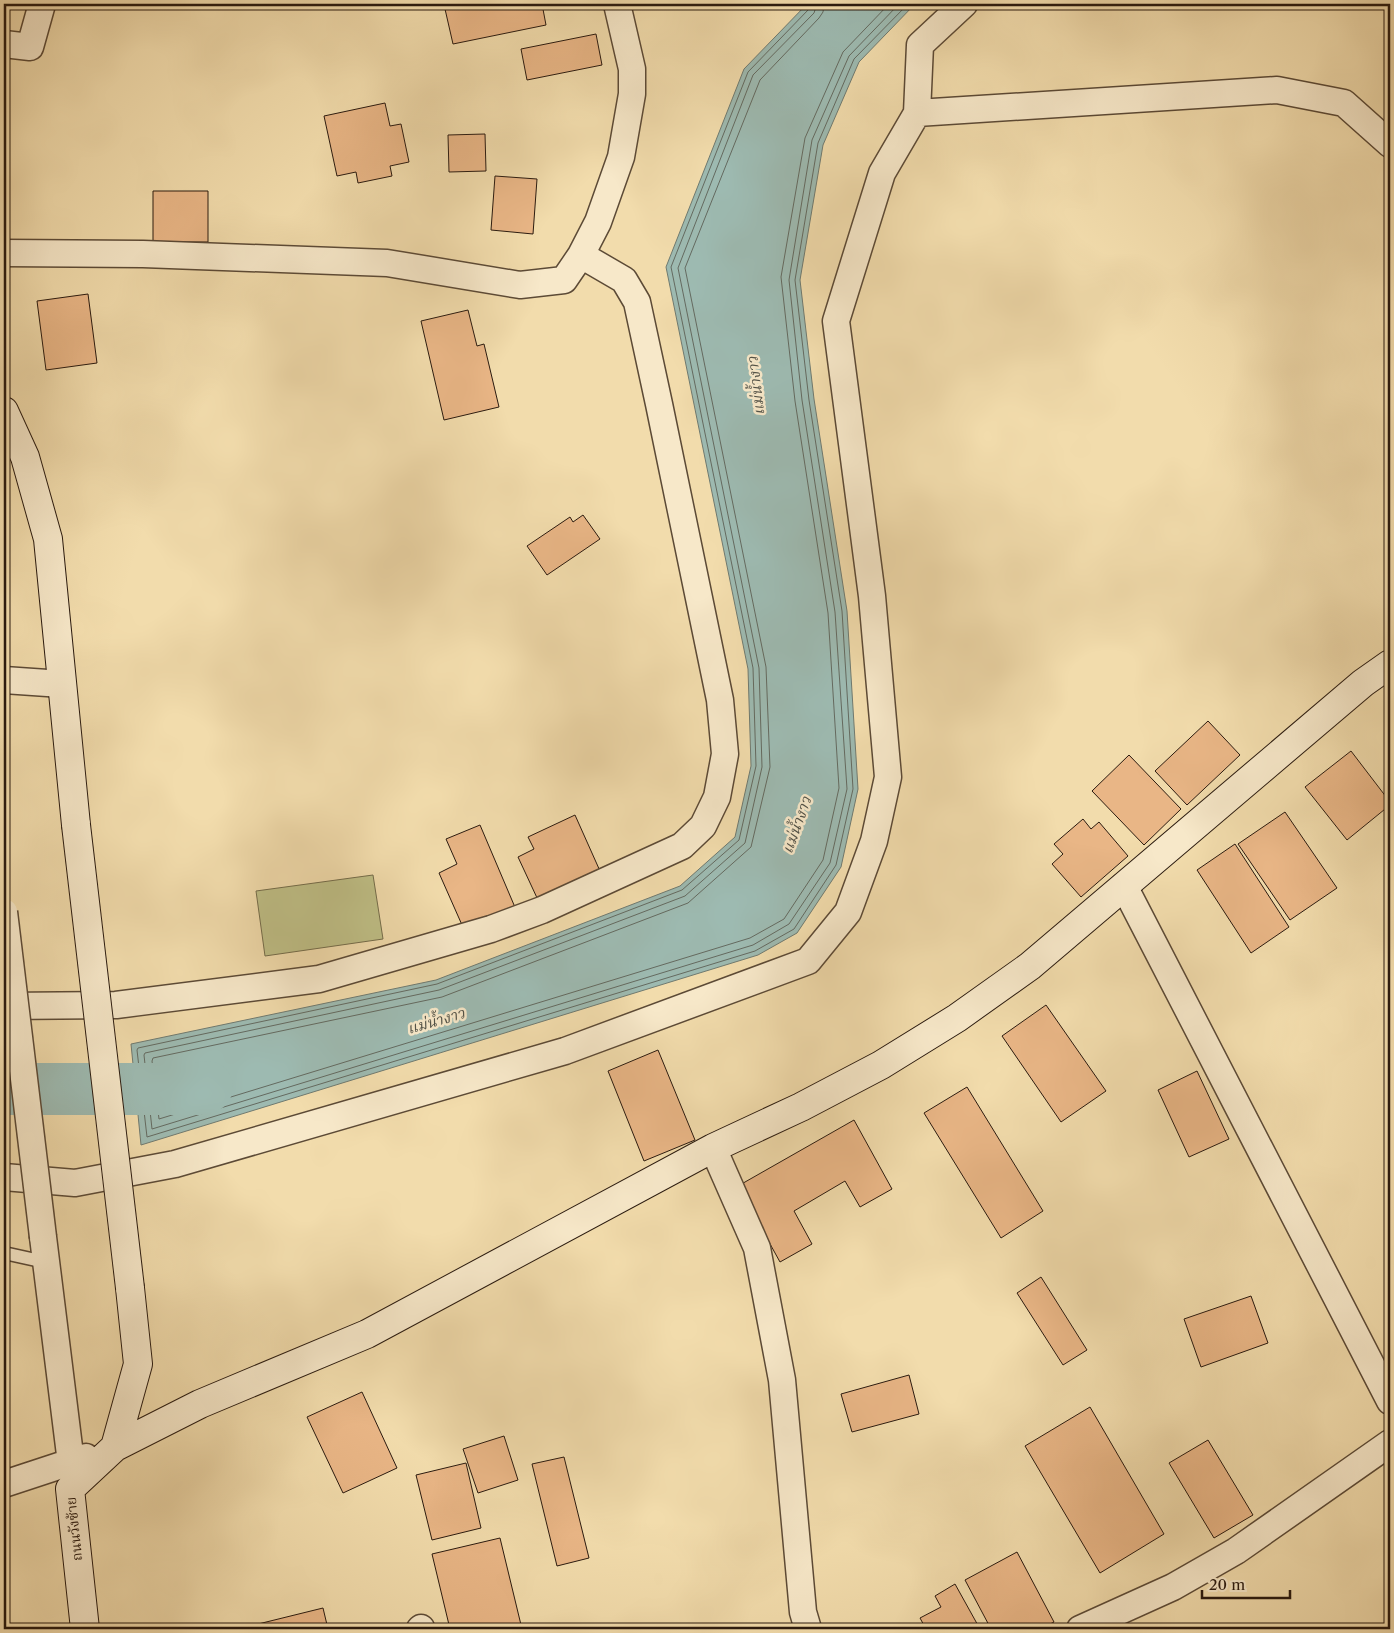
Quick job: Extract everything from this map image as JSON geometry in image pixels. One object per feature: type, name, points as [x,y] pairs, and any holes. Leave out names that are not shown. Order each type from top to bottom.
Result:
[{"type":"street","points":[[4,44],[30,47],[42,4]]},
{"type":"street","points":[[4,254],[143,254],[387,263],[520,285],[564,280],[598,222],[620,157],[632,94],[632,69],[617,4]]},
{"type":"street","points":[[4,1177],[75,1183],[175,1164],[565,1051],[808,961],[848,912],[874,841],[888,777],[872,596],[836,321],[882,173],[917,113],[920,45],[964,4]]},
{"type":"street","points":[[917,113],[1277,90],[1344,102],[1390,144]]},
{"type":"street","points":[[4,1006],[116,1005],[318,979],[491,929],[542,910],[682,846],[703,826],[717,797],[725,754],[720,700],[657,395],[636,302],[624,280],[580,255]]},
{"type":"street","points":[[4,412],[25,457],[48,539],[76,825],[130,1288],[138,1364],[115,1447]]},
{"type":"street","points":[[4,1484],[115,1447],[200,1404],[367,1334],[712,1148],[801,1107],[882,1065],[957,1018],[1030,966],[1363,683],[1390,664]]},
{"type":"street","points":[[4,680],[62,684]]},
{"type":"street","points":[[1124,886],[1390,1401]]},
{"type":"street","points":[[4,912],[71,1462]]},
{"type":"street","points":[[712,1148],[757,1248],[782,1380],[803,1612],[808,1629]]},
{"type":"street","points":[[1080,1629],[1173,1587],[1236,1551],[1390,1443]]},
{"type":"street","name":"ถนนวังซ้าย","points":[[85,1629],[70,1489],[115,1447]]},
{"type":"lane","points":[[4,1253],[44,1250]]},
{"type":"green space","points":[[373,875],[383,939],[265,956],[256,891]]},
{"type":"water","points":[[807,4],[915,4],[859,62],[823,145],[800,280],[814,399],[847,611],[858,789],[841,867],[797,933],[758,955],[141,1145],[131,1044],[436,980],[680,886],[735,837],[751,766],[748,669],[666,267],[744,69]]},
{"type":"building","points":[[468,4],[542,4],[546,25],[453,44],[445,9]]},
{"type":"building","points":[[596,34],[602,65],[527,80],[521,49]]},
{"type":"building","points":[[385,103],[390,126],[401,124],[409,162],[390,166],[392,176],[358,183],[356,172],[337,176],[324,116]]},
{"type":"building","points":[[485,134],[486,171],[449,172],[448,135]]},
{"type":"building","points":[[495,176],[537,179],[533,234],[491,230]]},
{"type":"building","points":[[153,191],[208,191],[208,242],[153,242]]},
{"type":"building","points":[[88,294],[97,363],[46,370],[37,301]]},
{"type":"building","points":[[468,310],[477,346],[484,344],[499,407],[444,420],[421,321]]},
{"type":"building","points":[[583,515],[600,539],[547,575],[527,546],[570,517],[573,522]]},
{"type":"building","points":[[1208,721],[1240,755],[1187,805],[1155,771]]},
{"type":"building","points":[[1351,751],[1390,802],[1390,805],[1347,840],[1305,787]]},
{"type":"building","points":[[1129,755],[1181,809],[1144,845],[1092,791]]},
{"type":"building","points":[[1285,812],[1337,888],[1290,920],[1238,844]]},
{"type":"building","points":[[575,815],[600,871],[538,900],[518,857],[534,849],[528,837]]},
{"type":"building","points":[[1083,819],[1091,829],[1099,822],[1128,856],[1081,897],[1052,864],[1063,854],[1054,844]]},
{"type":"building","points":[[480,825],[517,912],[466,934],[439,873],[457,864],[446,839]]},
{"type":"building","points":[[1235,844],[1289,927],[1251,953],[1197,870]]},
{"type":"building","points":[[1046,1005],[1106,1091],[1061,1122],[1002,1036]]},
{"type":"building","points":[[658,1050],[695,1140],[644,1161],[608,1071]]},
{"type":"building","points":[[1197,1071],[1229,1139],[1189,1157],[1158,1090]]},
{"type":"building","points":[[967,1087],[1043,1211],[1001,1238],[924,1113]]},
{"type":"building","points":[[854,1120],[892,1189],[860,1207],[845,1181],[794,1211],[812,1244],[780,1262],[738,1186]]},
{"type":"building","points":[[1041,1277],[1087,1350],[1063,1365],[1017,1293]]},
{"type":"building","points":[[1251,1296],[1268,1343],[1201,1367],[1184,1319]]},
{"type":"building","points":[[909,1375],[919,1414],[852,1432],[841,1394]]},
{"type":"building","points":[[362,1392],[397,1468],[343,1493],[307,1417]]},
{"type":"building","points":[[1090,1407],[1164,1534],[1100,1573],[1025,1446]]},
{"type":"building","points":[[504,1436],[518,1480],[478,1493],[463,1449]]},
{"type":"building","points":[[1208,1440],[1253,1515],[1214,1538],[1169,1463]]},
{"type":"building","points":[[564,1457],[589,1558],[557,1566],[532,1464]]},
{"type":"building","points":[[466,1463],[481,1528],[432,1540],[416,1475]]},
{"type":"building","points":[[500,1538],[522,1629],[450,1629],[432,1554]]},
{"type":"building","points":[[1017,1552],[1054,1622],[1040,1629],[991,1629],[965,1580]]},
{"type":"building","points":[[955,1584],[980,1629],[926,1629],[920,1618],[941,1607],[935,1596]]},
{"type":"building","points":[[323,1608],[328,1629],[247,1629],[246,1627]]},
{"type":"waterway","name":"แม่น้ำงาว","points":[[4,1089],[198,1089],[207,1087]]}]
